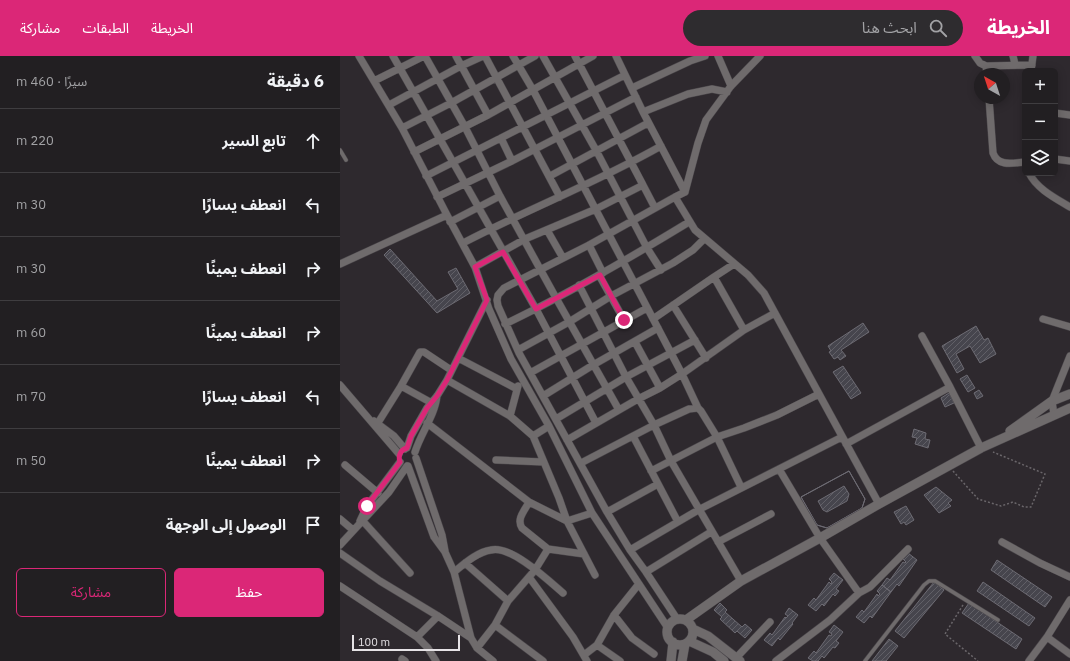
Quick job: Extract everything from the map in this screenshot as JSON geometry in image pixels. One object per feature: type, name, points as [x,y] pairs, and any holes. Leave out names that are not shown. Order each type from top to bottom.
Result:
[{"type":"street","points":[[361,56],[402,128],[475,267],[499,332],[521,378],[549,426],[592,513],[613,543],[638,585],[668,628]]},
{"type":"street","points":[[393,56],[536,309],[596,423]]},
{"type":"street","points":[[374,81],[424,56],[452,103],[489,172],[500,196],[619,410]]},
{"type":"street","points":[[456,56],[488,115]]},
{"type":"street","points":[[388,105],[461,66],[484,56],[536,149],[560,197]]},
{"type":"street","points":[[513,56],[533,90],[596,209],[671,352],[698,408],[717,436],[741,487]]},
{"type":"street","points":[[402,128],[452,103],[535,56]]},
{"type":"street","points":[[543,56],[609,174],[632,221],[661,270]]},
{"type":"street","points":[[575,56],[606,112],[655,208]]},
{"type":"street","points":[[414,152],[511,103],[593,56]]},
{"type":"street","points":[[616,56],[648,123],[685,192]]},
{"type":"street","points":[[632,88],[688,59],[705,56]]},
{"type":"street","points":[[718,56],[729,89]]},
{"type":"street","points":[[682,661],[687,642],[692,636],[693,629],[691,624],[682,620],[646,572],[630,550],[607,512],[518,350],[505,324],[497,300],[498,295],[504,288],[589,245],[685,192],[696,149],[706,120],[729,89],[760,56]]},
{"type":"street","points":[[975,56],[980,63],[986,66],[1015,64],[1031,68],[1033,56]]},
{"type":"street","points":[[1013,56],[1015,64]]},
{"type":"street","points":[[426,176],[626,75]]},
{"type":"street","points":[[643,112],[688,94],[712,89],[729,89]]},
{"type":"street","points":[[437,197],[582,126],[636,97]]},
{"type":"street","points":[[989,104],[994,158],[1005,163],[1022,162]]},
{"type":"street","points":[[1058,113],[1070,115]]},
{"type":"street","points":[[550,176],[597,152],[648,123]]},
{"type":"street","points":[[501,138],[512,161]]},
{"type":"street","points":[[462,243],[513,217],[560,197],[632,163],[661,146]]},
{"type":"street","points":[[1058,159],[1070,161]]},
{"type":"street","points":[[1031,176],[1039,186],[1050,195],[1070,206]]},
{"type":"street","points":[[475,267],[525,239],[596,209],[643,185]]},
{"type":"street","points":[[340,264],[448,218],[478,207],[500,196]]},
{"type":"street","points":[[675,197],[695,230],[748,275],[764,293],[879,504]]},
{"type":"street","points":[[505,324],[601,274],[689,222]]},
{"type":"street","points":[[547,230],[562,258]]},
{"type":"street","points":[[518,350],[569,322],[611,296],[661,270],[689,253],[704,239]]},
{"type":"street","points":[[589,245],[611,296],[624,320]]},
{"type":"street","points":[[653,319],[734,264]]},
{"type":"street","points":[[714,277],[744,330]]},
{"type":"street","points":[[579,285],[626,377],[654,425],[671,461],[700,509],[711,532],[741,581]]},
{"type":"street","points":[[399,454],[406,448],[430,402],[437,396],[447,380],[487,300]]},
{"type":"street","points":[[673,305],[706,358]]},
{"type":"street","points":[[530,373],[647,308]]},
{"type":"street","points":[[567,440],[660,388],[706,358],[744,330],[775,313]]},
{"type":"street","points":[[1043,319],[1070,327]]},
{"type":"street","points":[[543,396],[593,365],[658,328]]},
{"type":"street","points":[[922,336],[982,448]]},
{"type":"street","points":[[556,419],[584,401],[694,340]]},
{"type":"street","points":[[635,342],[660,388]]},
{"type":"street","points":[[377,425],[402,386],[418,354],[422,352],[452,370]]},
{"type":"street","points":[[1054,415],[1052,401],[1070,356]]},
{"type":"street","points":[[458,358],[517,389]]},
{"type":"street","points":[[510,416],[521,378]]},
{"type":"street","points":[[447,380],[510,416],[533,436],[567,521],[595,575]]},
{"type":"street","points":[[340,385],[370,419],[394,436],[406,448],[416,455],[442,535],[444,552]]},
{"type":"street","points":[[402,386],[430,402]]},
{"type":"street","points":[[846,444],[950,387]]},
{"type":"street","points":[[651,471],[717,436],[744,428],[819,394]]},
{"type":"street","points":[[991,444],[1052,401],[1070,394]]},
{"type":"street","points":[[361,521],[367,506],[378,493],[405,465],[412,465],[416,455],[419,439],[435,407],[437,396]]},
{"type":"street","points":[[581,463],[654,425],[689,409],[698,408]]},
{"type":"street","points":[[724,661],[713,652],[687,642],[678,644],[673,642],[668,635],[668,628],[671,622],[682,620],[741,581],[982,448],[1070,408]]},
{"type":"street","points":[[427,423],[529,502],[567,521],[592,513]]},
{"type":"street","points":[[377,425],[399,454],[399,458],[405,465],[434,536],[454,572],[472,638],[477,648],[493,661]]},
{"type":"street","points":[[533,436],[549,426]]},
{"type":"street","points":[[633,436],[678,522]]},
{"type":"street","points":[[630,550],[700,509],[842,436]]},
{"type":"street","points":[[496,460],[543,462]]},
{"type":"street","points":[[340,545],[389,492],[405,465]]},
{"type":"street","points":[[345,466],[378,493]]},
{"type":"street","points":[[779,469],[820,538],[859,593]]},
{"type":"street","points":[[607,512],[658,484]]},
{"type":"street","points":[[529,502],[520,518],[520,525],[522,528],[548,549],[584,554]]},
{"type":"street","points":[[718,542],[771,514]]},
{"type":"street","points":[[340,519],[353,530]]},
{"type":"street","points":[[361,521],[410,573]]},
{"type":"street","points":[[646,572],[711,532]]},
{"type":"street","points":[[1002,542],[1040,563],[1070,577]]},
{"type":"street","points":[[454,572],[465,563],[490,550],[500,549],[510,553],[535,570],[563,593]]},
{"type":"street","points":[[477,648],[495,625],[508,600],[535,570],[548,549]]},
{"type":"street","points":[[776,661],[830,620],[859,593],[870,586],[908,549]]},
{"type":"street","points":[[340,553],[380,581],[472,638]]},
{"type":"street","points":[[465,563],[508,600]]},
{"type":"street","points":[[529,577],[573,637],[585,658],[597,645],[614,615],[638,585]]},
{"type":"street","points":[[340,586],[417,637],[428,648],[436,661]]},
{"type":"street","points":[[1030,661],[1070,600]]},
{"type":"street","points":[[614,615],[632,638],[654,654]]},
{"type":"street","points":[[417,637],[438,616]]},
{"type":"street","points":[[693,629],[708,636],[738,659],[770,622]]},
{"type":"street","points":[[495,625],[543,661]]},
{"type":"street","points":[[1047,636],[1070,654]]},
{"type":"street","points":[[671,661],[673,642]]},
{"type":"street","points":[[597,645],[620,661]]},
{"type":"lane","points":[[340,150],[346,160]]},
{"type":"lane","points":[[865,661],[924,585],[930,581],[935,581],[998,620]]},
{"type":"path","points":[[949,466],[978,499],[1001,506],[1013,502],[1024,507],[1031,507],[1046,474],[982,448]]},
{"type":"path","points":[[966,600],[946,634],[978,661]]},
{"type":"building","points":[[390,249],[437,301],[458,289],[448,272],[456,268],[470,293],[437,313],[384,255]]},
{"type":"building","points":[[863,323],[869,332],[841,350],[846,356],[840,360],[838,357],[834,359],[829,352],[831,351],[828,346]]},
{"type":"building","points":[[976,326],[984,340],[988,338],[996,354],[980,363],[970,346],[956,354],[964,369],[957,373],[942,346]]},
{"type":"building","points":[[843,366],[861,393],[851,399],[833,372]]},
{"type":"building","points":[[967,375],[975,388],[968,392],[960,379]]},
{"type":"building","points":[[979,390],[983,396],[977,399],[974,393]]},
{"type":"building","points":[[949,393],[954,403],[945,407],[941,398]]},
{"type":"building","points":[[914,429],[926,433],[925,439],[930,440],[928,448],[915,444],[917,438],[912,437]]},
{"type":"building","points":[[849,471],[865,499],[862,508],[827,528],[817,525],[801,497]],"holes":[[[844,486],[849,494],[847,501],[827,512],[823,510],[818,501]]]},
{"type":"building","points":[[849,471],[865,499],[862,508],[827,528],[817,525],[801,497]]},
{"type":"building","points":[[936,487],[952,500],[948,503],[951,506],[939,513],[924,495]]},
{"type":"building","points":[[906,506],[914,520],[906,525],[904,522],[901,524],[894,512]]},
{"type":"building","points":[[908,553],[917,560],[899,586],[897,584],[891,592],[882,585],[887,578],[890,580],[903,562],[906,562],[903,559]]},
{"type":"building","points":[[997,560],[1052,597],[1045,607],[991,570]]},
{"type":"building","points":[[834,573],[843,580],[836,589],[839,591],[835,596],[833,594],[824,606],[822,604],[816,611],[808,605],[814,598],[816,600],[829,582],[831,584],[832,582],[829,579]]},
{"type":"building","points":[[934,582],[944,590],[904,638],[895,631]]},
{"type":"building","points":[[983,582],[1035,618],[1029,626],[977,591]]},
{"type":"building","points":[[882,585],[891,592],[872,618],[870,616],[864,623],[856,617],[862,610],[864,612],[877,594],[878,596],[880,594],[877,591]]},
{"type":"building","points":[[720,603],[727,610],[725,612],[742,627],[745,624],[752,630],[745,638],[737,631],[735,633],[720,619],[722,617],[714,610]]},
{"type":"building","points":[[969,603],[1022,639],[1016,649],[962,613]]},
{"type":"building","points":[[789,608],[798,615],[792,623],[793,624],[780,640],[778,638],[772,646],[764,640],[770,633],[772,635],[785,617],[786,618],[788,616],[785,614]]},
{"type":"building","points":[[834,625],[843,632],[836,641],[839,643],[835,648],[833,647],[824,658],[822,656],[818,661],[813,661],[808,658],[814,651],[816,653],[829,635],[831,636],[832,634],[829,632]]},
{"type":"building","points":[[889,639],[898,646],[886,661],[872,661]]},
{"type":"route","points":[[367,506],[400,462],[399,454],[407,448],[411,436],[427,408],[447,380],[487,300],[475,267],[503,252],[536,309],[600,275],[624,320]]}]
